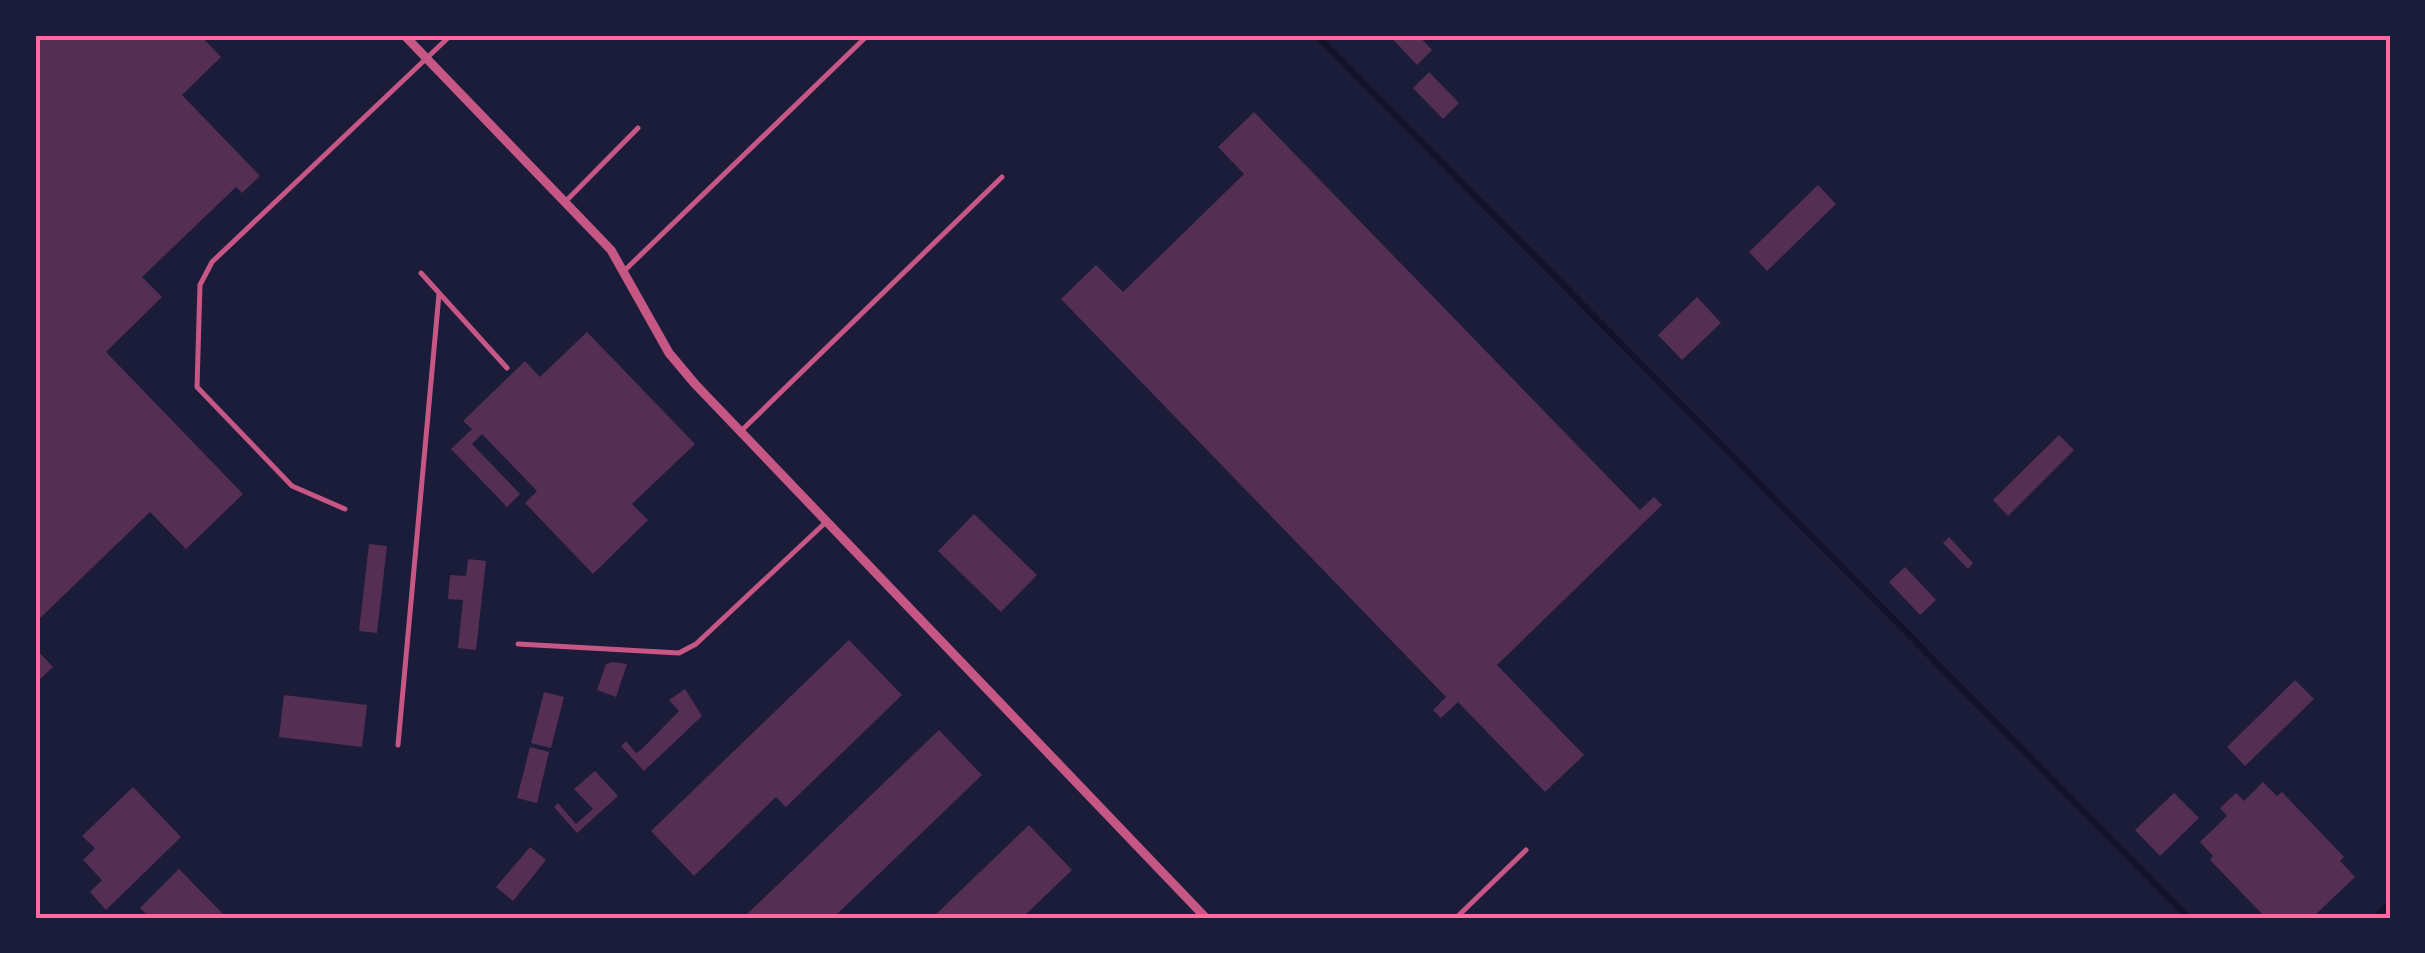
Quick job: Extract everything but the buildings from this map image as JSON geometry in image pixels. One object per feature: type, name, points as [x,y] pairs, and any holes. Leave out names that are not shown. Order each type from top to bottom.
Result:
[{"type":"street","points":[[404,35],[565,201],[624,271],[669,353],[740,432],[1206,918]]},
{"type":"lane","points":[[345,508],[292,486],[197,387],[200,285],[212,262],[451,35]]},
{"type":"lane","points":[[624,271],[868,35]]},
{"type":"lane","points":[[565,201],[638,128]]},
{"type":"lane","points":[[740,432],[1002,177]]},
{"type":"lane","points":[[420,273],[507,368]]},
{"type":"lane","points":[[398,746],[439,294]]},
{"type":"lane","points":[[518,644],[679,653],[696,644],[826,522]]},
{"type":"lane","points":[[1456,918],[1526,850]]},
{"type":"waterway","points":[[1316,35],[2189,918]]},
{"type":"waterway","points":[[2374,918],[2390,903]]}]
